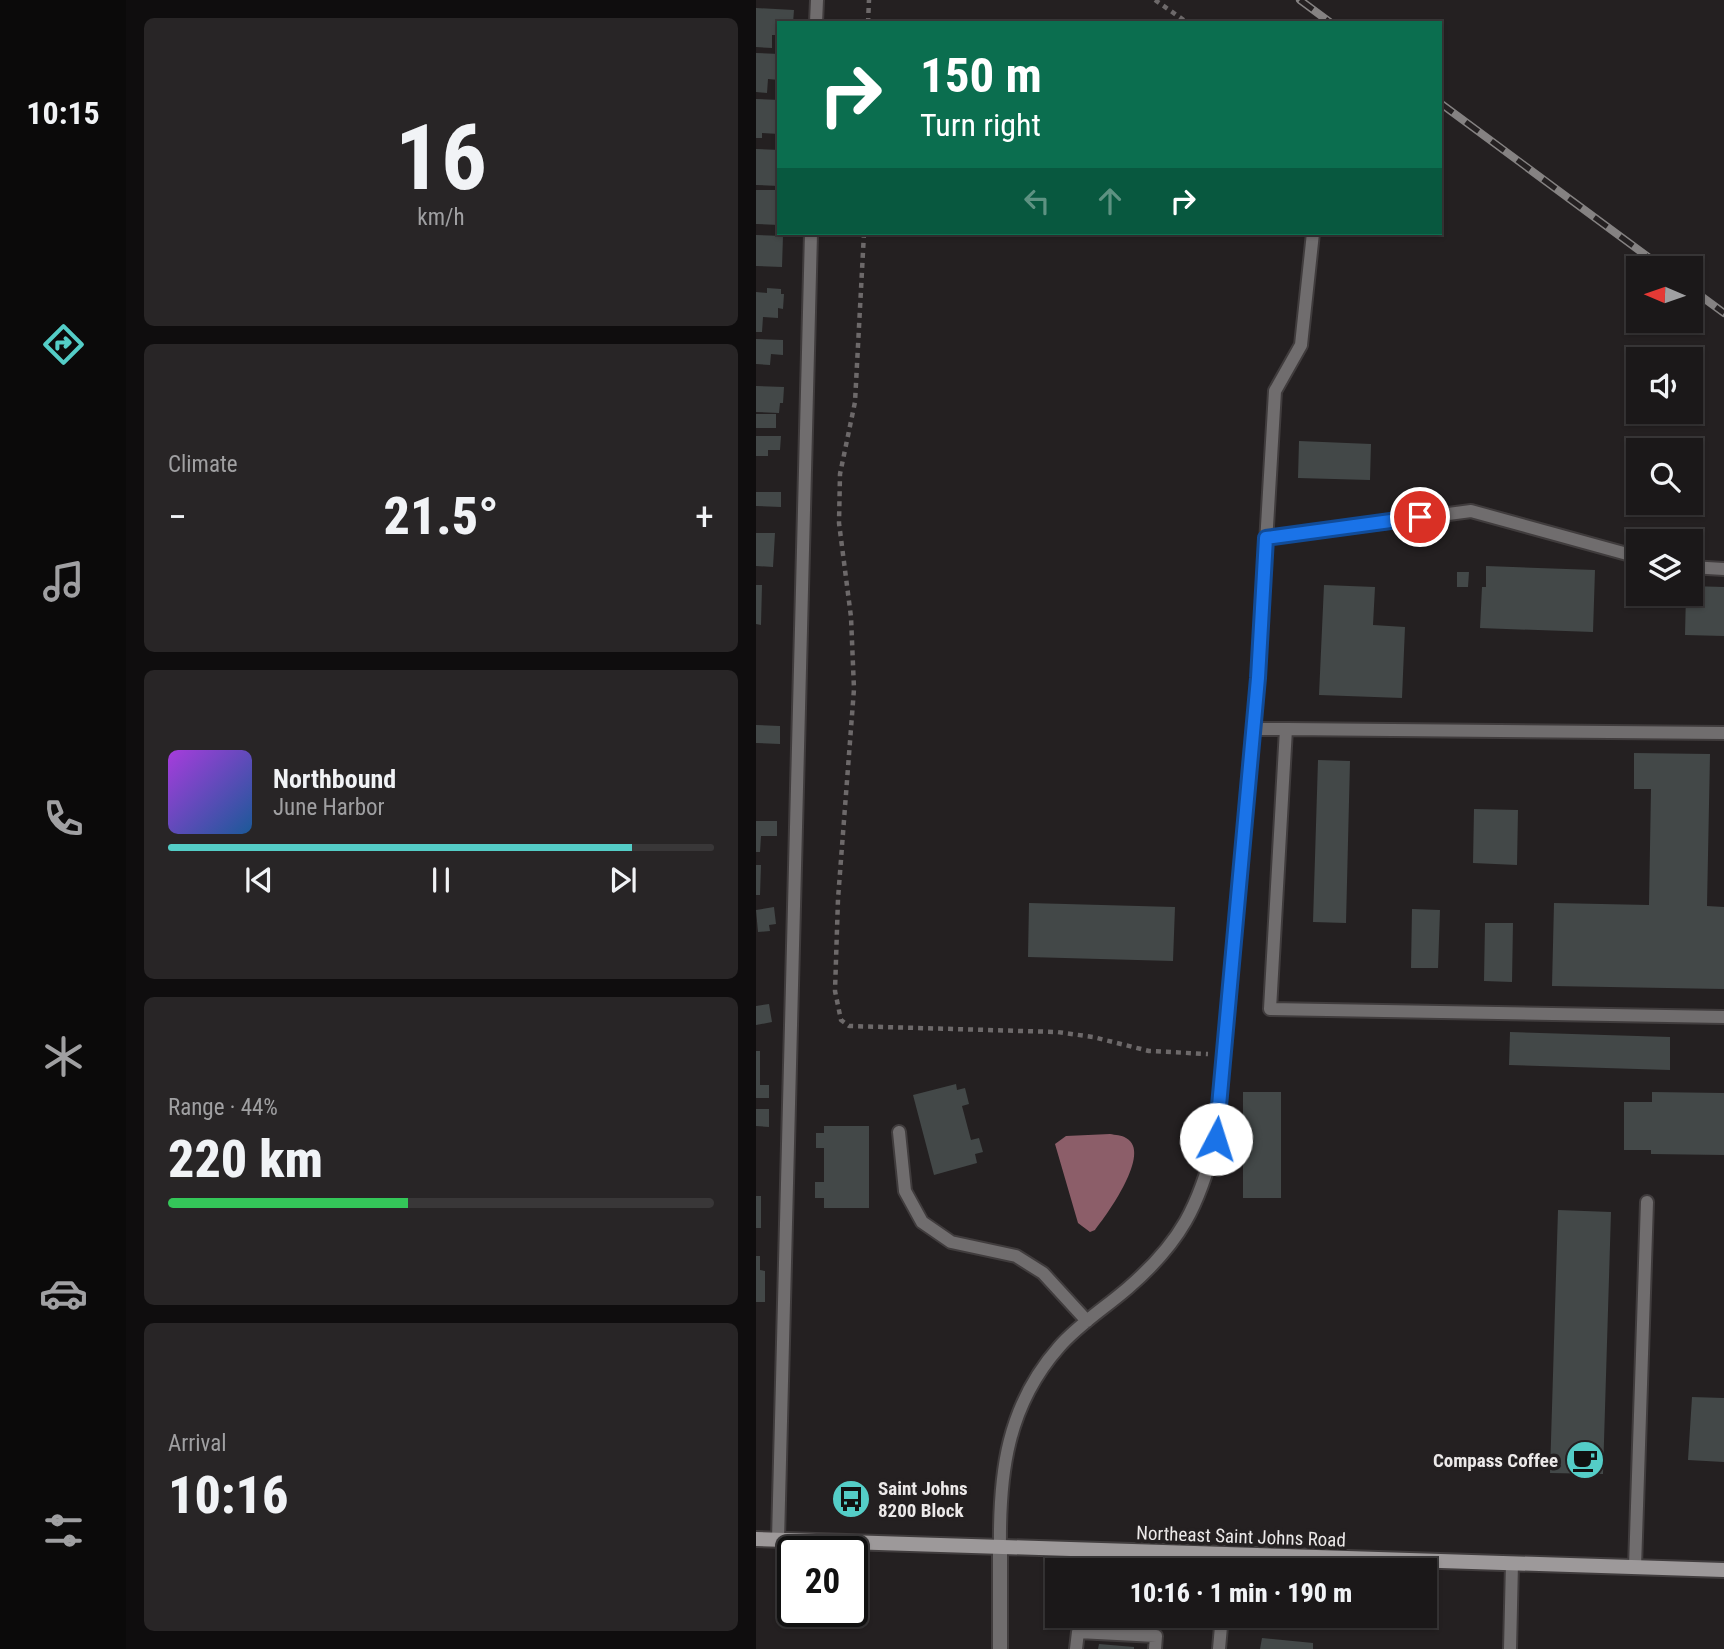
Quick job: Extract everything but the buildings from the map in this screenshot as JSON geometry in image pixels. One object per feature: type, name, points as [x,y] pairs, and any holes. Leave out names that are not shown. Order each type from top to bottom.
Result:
[{"type":"main road","name":"Northeast Saint Johns Road","points":[[756,1539],[777,1540]]},
{"type":"main road","name":"Northeast Saint Johns Road","points":[[868,1543],[1724,1570]]},
{"type":"street","points":[[1000,1548],[1000,1649]]},
{"type":"lane","points":[[816,21],[817,0]]},
{"type":"lane","points":[[778,1536],[811,235]]},
{"type":"lane","points":[[1000,1548],[999,1499],[1005,1459],[1013,1426],[1031,1388],[1058,1347],[1157,1262],[1185,1226],[1205,1184],[1216,1139],[1253,729],[1275,391],[1301,345],[1313,235]]},
{"type":"lane","points":[[1266,538],[1471,511],[1626,554]]},
{"type":"lane","points":[[1703,568],[1724,569]]},
{"type":"lane","points":[[1253,729],[1724,733]]},
{"type":"lane","points":[[1286,729],[1270,1009],[1724,1017]]},
{"type":"lane","points":[[899,1132],[905,1191],[922,1222],[951,1242],[1016,1256],[1042,1273],[1087,1321]]},
{"type":"lane","points":[[1635,1567],[1647,1202]]},
{"type":"lane","points":[[1226,1558],[1227,1554]]},
{"type":"lane","points":[[1510,1649],[1511,1563]]},
{"type":"lane","points":[[1219,1649],[1221,1628]]},
{"type":"lane","points":[[1076,1649],[1078,1632],[1156,1636],[1155,1649]]},
{"type":"path","points":[[868,21],[869,0]]},
{"type":"path","points":[[1155,0],[1185,21]]},
{"type":"path","points":[[864,235],[855,402],[839,474],[839,523],[851,617],[854,689],[836,951],[835,991],[841,1020],[849,1026],[1057,1032],[1093,1037],[1149,1051],[1222,1055]]},
{"type":"shaded area","points":[[1110,1134],[1126,1138],[1133,1145],[1134,1156],[1131,1170],[1117,1198],[1095,1230],[1090,1232],[1078,1223],[1055,1144],[1066,1136]]},
{"type":"railway","points":[[1300,0],[1328,21]]},
{"type":"railway","points":[[1442,104],[1647,256]]},
{"type":"railway","points":[[1703,298],[1724,313]]},
{"type":"place","name":"Compass Coffee","points":[[1585,1460]]},
{"type":"place","name":"Saint Johns 8200 Block","points":[[851,1499]]},
{"type":"route","points":[[1216,1139],[1258,678],[1266,538],[1420,517]]}]
